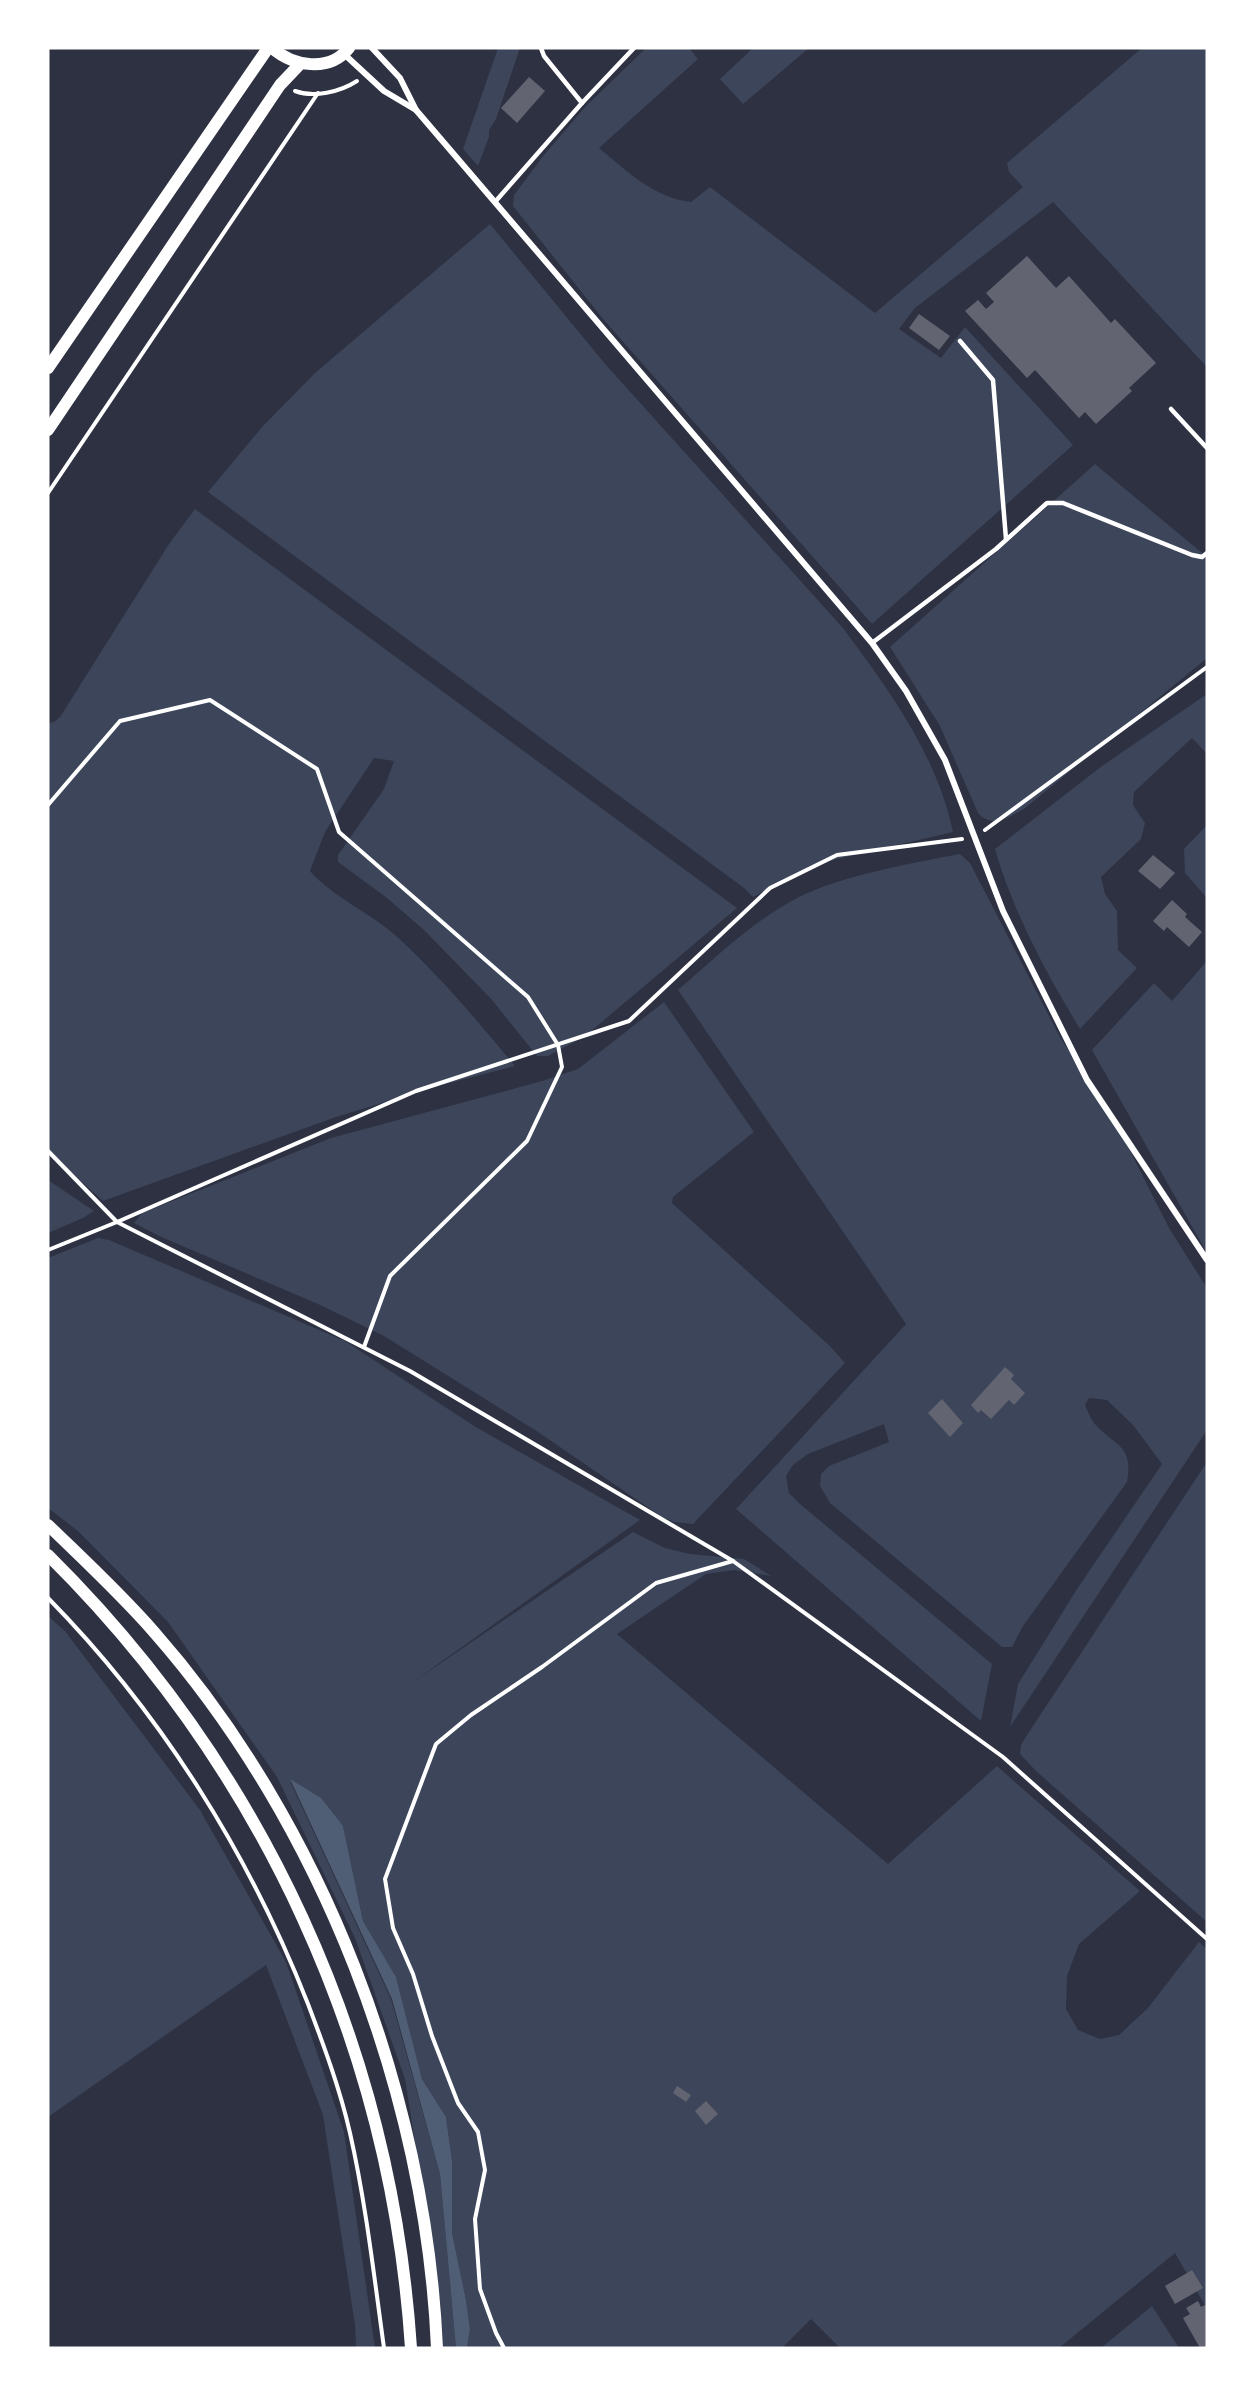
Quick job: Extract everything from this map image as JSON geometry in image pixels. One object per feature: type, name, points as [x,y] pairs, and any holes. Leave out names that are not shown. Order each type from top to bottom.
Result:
[{"type":"main road","points":[[48,368],[270,48],[283,57],[300,64],[323,64],[346,51]]},
{"type":"main road","points":[[48,430],[273,95],[300,64]]},
{"type":"main road","points":[[48,1525],[134,1610],[199,1687],[259,1776],[311,1867],[363,1990],[397,2100],[421,2213],[437,2348]]},
{"type":"main road","points":[[48,1555],[106,1616],[190,1723],[247,1810],[304,1918],[336,1995],[363,2074],[377,2128],[389,2179],[407,2287],[411,2348]]},
{"type":"street","points":[[372,48],[400,78],[416,110],[872,643],[906,691],[945,760],[1003,911],[1087,1080],[1207,1260]]},
{"type":"street","points":[[346,51],[384,90],[416,110]]},
{"type":"lane","points":[[541,48],[544,56],[582,104]]},
{"type":"lane","points":[[495,202],[634,48]]},
{"type":"lane","points":[[960,341],[993,380],[1006,539]]},
{"type":"lane","points":[[1172,409],[1207,448]]},
{"type":"lane","points":[[872,643],[1006,539],[1047,503],[1063,503],[1192,555],[1202,556],[1207,553]]},
{"type":"path","points":[[48,493],[318,93]]},
{"type":"path","points":[[48,1250],[416,1091],[629,1021],[770,888],[837,855],[975,837],[1207,667]]},
{"type":"path","points":[[48,806],[120,721],[210,700],[317,769],[339,832],[528,997],[558,1045],[562,1067],[527,1142],[390,1276],[364,1347]]},
{"type":"path","points":[[48,1150],[117,1222],[410,1371],[733,1561],[1003,1757],[1207,1939]]},
{"type":"path","points":[[504,2348],[480,2289],[475,2219],[485,2169],[478,2132],[458,2103],[432,2036],[413,1974],[393,1928],[386,1880],[436,1744],[471,1715],[542,1667],[656,1583],[733,1561]]},
{"type":"path","points":[[48,1598],[100,1654],[202,1792],[255,1885],[286,1952],[333,2074],[350,2131],[364,2199],[384,2348]]},
{"type":"shaded area","points":[[498,48],[520,48],[478,166],[463,149]]},
{"type":"shaded area","points":[[646,48],[689,48],[698,59],[599,148],[642,182],[665,195],[691,202],[710,187],[875,313],[1023,187],[1009,172],[1007,163],[1142,48],[1207,48],[1207,367],[1053,202],[915,308],[899,329],[941,358],[965,327],[1073,445],[872,624],[603,319],[513,206],[514,195],[544,155],[586,106]]},
{"type":"shaded area","points":[[753,48],[809,48],[743,104],[720,79]]},
{"type":"shaded area","points":[[490,224],[606,365],[843,628],[894,699],[909,724],[936,776],[953,832],[829,861],[798,873],[753,897],[744,888],[208,492],[262,427],[315,373]]},
{"type":"shaded area","points":[[1095,464],[1207,557],[1207,658],[1024,809],[1001,820],[989,820],[978,813],[940,726],[890,647]]},
{"type":"shaded area","points":[[195,509],[737,908],[584,1037],[548,1056],[537,1056],[492,1000],[425,931],[387,898],[338,862],[338,855],[384,789],[394,761],[374,758],[325,832],[310,871],[329,889],[384,926],[410,949],[457,998],[515,1066],[438,1086],[336,1117],[103,1201],[48,1154],[48,723],[60,717],[169,544]]},
{"type":"shaded area","points":[[1207,694],[1207,754],[1192,738],[1134,792],[1133,805],[1145,823],[1141,839],[1101,877],[1105,894],[1117,911],[1118,950],[1137,968],[1080,1029],[1021,919],[995,849],[1102,766]]},
{"type":"shaded area","points":[[1207,825],[1207,898],[1185,873],[1184,849]]},
{"type":"shaded area","points":[[960,854],[970,863],[1061,1039],[1107,1105],[1169,1228],[1207,1288],[1207,1430],[1010,1727],[1018,1684],[1077,1589],[1162,1464],[1133,1425],[1107,1400],[1089,1398],[1085,1405],[1093,1421],[1125,1453],[1128,1460],[1127,1482],[1023,1626],[1012,1647],[1002,1647],[830,1503],[820,1486],[821,1474],[829,1466],[889,1442],[884,1424],[808,1454],[793,1465],[786,1476],[789,1493],[800,1504],[992,1664],[981,1721],[736,1509],[906,1324],[678,990],[750,929],[797,898],[855,877]]},
{"type":"shaded area","points":[[1207,961],[1207,1253],[1092,1050],[1154,983],[1172,1001]]},
{"type":"shaded area","points":[[664,1002],[754,1132],[673,1197],[672,1203],[830,1346],[845,1363],[693,1524],[674,1522],[662,1517],[538,1432],[384,1336],[318,1304],[159,1236],[134,1223],[142,1213],[331,1138],[542,1081],[578,1069]]},
{"type":"shaded area","points":[[48,1180],[94,1211],[48,1233]]},
{"type":"shaded area","points":[[98,1238],[109,1240],[345,1341],[474,1426],[640,1520],[413,1682],[633,1532],[665,1548],[690,1554],[744,1559],[771,1576],[734,1570],[706,1574],[617,1634],[888,1864],[997,1766],[1140,1891],[1079,1944],[1067,1976],[1066,2009],[1078,2030],[1100,2039],[1119,2035],[1148,2008],[1199,1942],[1207,1949],[1207,2309],[1175,2253],[1059,2348],[840,2348],[811,2319],[782,2348],[467,2348],[470,2329],[452,2233],[452,2161],[446,2117],[422,2079],[396,1977],[363,1921],[343,1826],[290,1781],[391,1999],[440,2174],[456,2348],[443,2348],[441,2307],[405,2079],[355,1938],[277,1777],[168,1622],[78,1531],[48,1508],[48,1258]]},
{"type":"shaded area","points":[[1207,1462],[1207,1922],[1036,1771],[1020,1754],[1021,1745],[1029,1732]]},
{"type":"shaded area","points":[[48,1616],[65,1631],[200,1810],[286,1962],[344,2132],[375,2348],[356,2348],[355,2325],[323,2115],[266,1965],[48,2117]]},
{"type":"shaded area","points":[[290,1779],[321,1798],[343,1826],[363,1921],[396,1977],[422,2079],[446,2117],[452,2161],[452,2233],[470,2329],[467,2348],[456,2348],[440,2174],[392,1999]]},
{"type":"shaded area","points":[[1152,2306],[1179,2348],[1102,2348],[1102,2347]]},
{"type":"building","points":[[529,77],[545,91],[517,123],[501,108]]},
{"type":"building","points":[[1027,256],[1056,288],[1069,276],[1111,323],[1115,319],[1156,363],[1129,388],[1132,391],[1096,424],[1085,412],[1079,418],[1035,370],[1027,378],[965,311],[978,300],[986,309],[994,302],[986,293]]},
{"type":"building","points":[[919,314],[950,336],[939,350],[909,328]]},
{"type":"building","points":[[1153,855],[1175,873],[1160,889],[1138,871]]},
{"type":"building","points":[[1172,900],[1187,914],[1185,917],[1202,932],[1189,947],[1167,927],[1164,931],[1153,921]]},
{"type":"building","points":[[1005,1367],[1014,1375],[1011,1379],[1025,1393],[1014,1405],[1009,1400],[991,1419],[981,1410],[978,1413],[971,1405]]},
{"type":"building","points":[[942,1399],[963,1423],[950,1437],[928,1413]]},
{"type":"building","points":[[677,2086],[691,2095],[686,2102],[673,2093]]},
{"type":"building","points":[[706,2101],[718,2114],[706,2125],[695,2111]]},
{"type":"building","points":[[1192,2270],[1203,2288],[1175,2304],[1165,2286]]},
{"type":"building","points":[[1198,2301],[1201,2307],[1207,2304],[1207,2348],[1200,2348],[1183,2318],[1190,2314],[1186,2308]]}]
